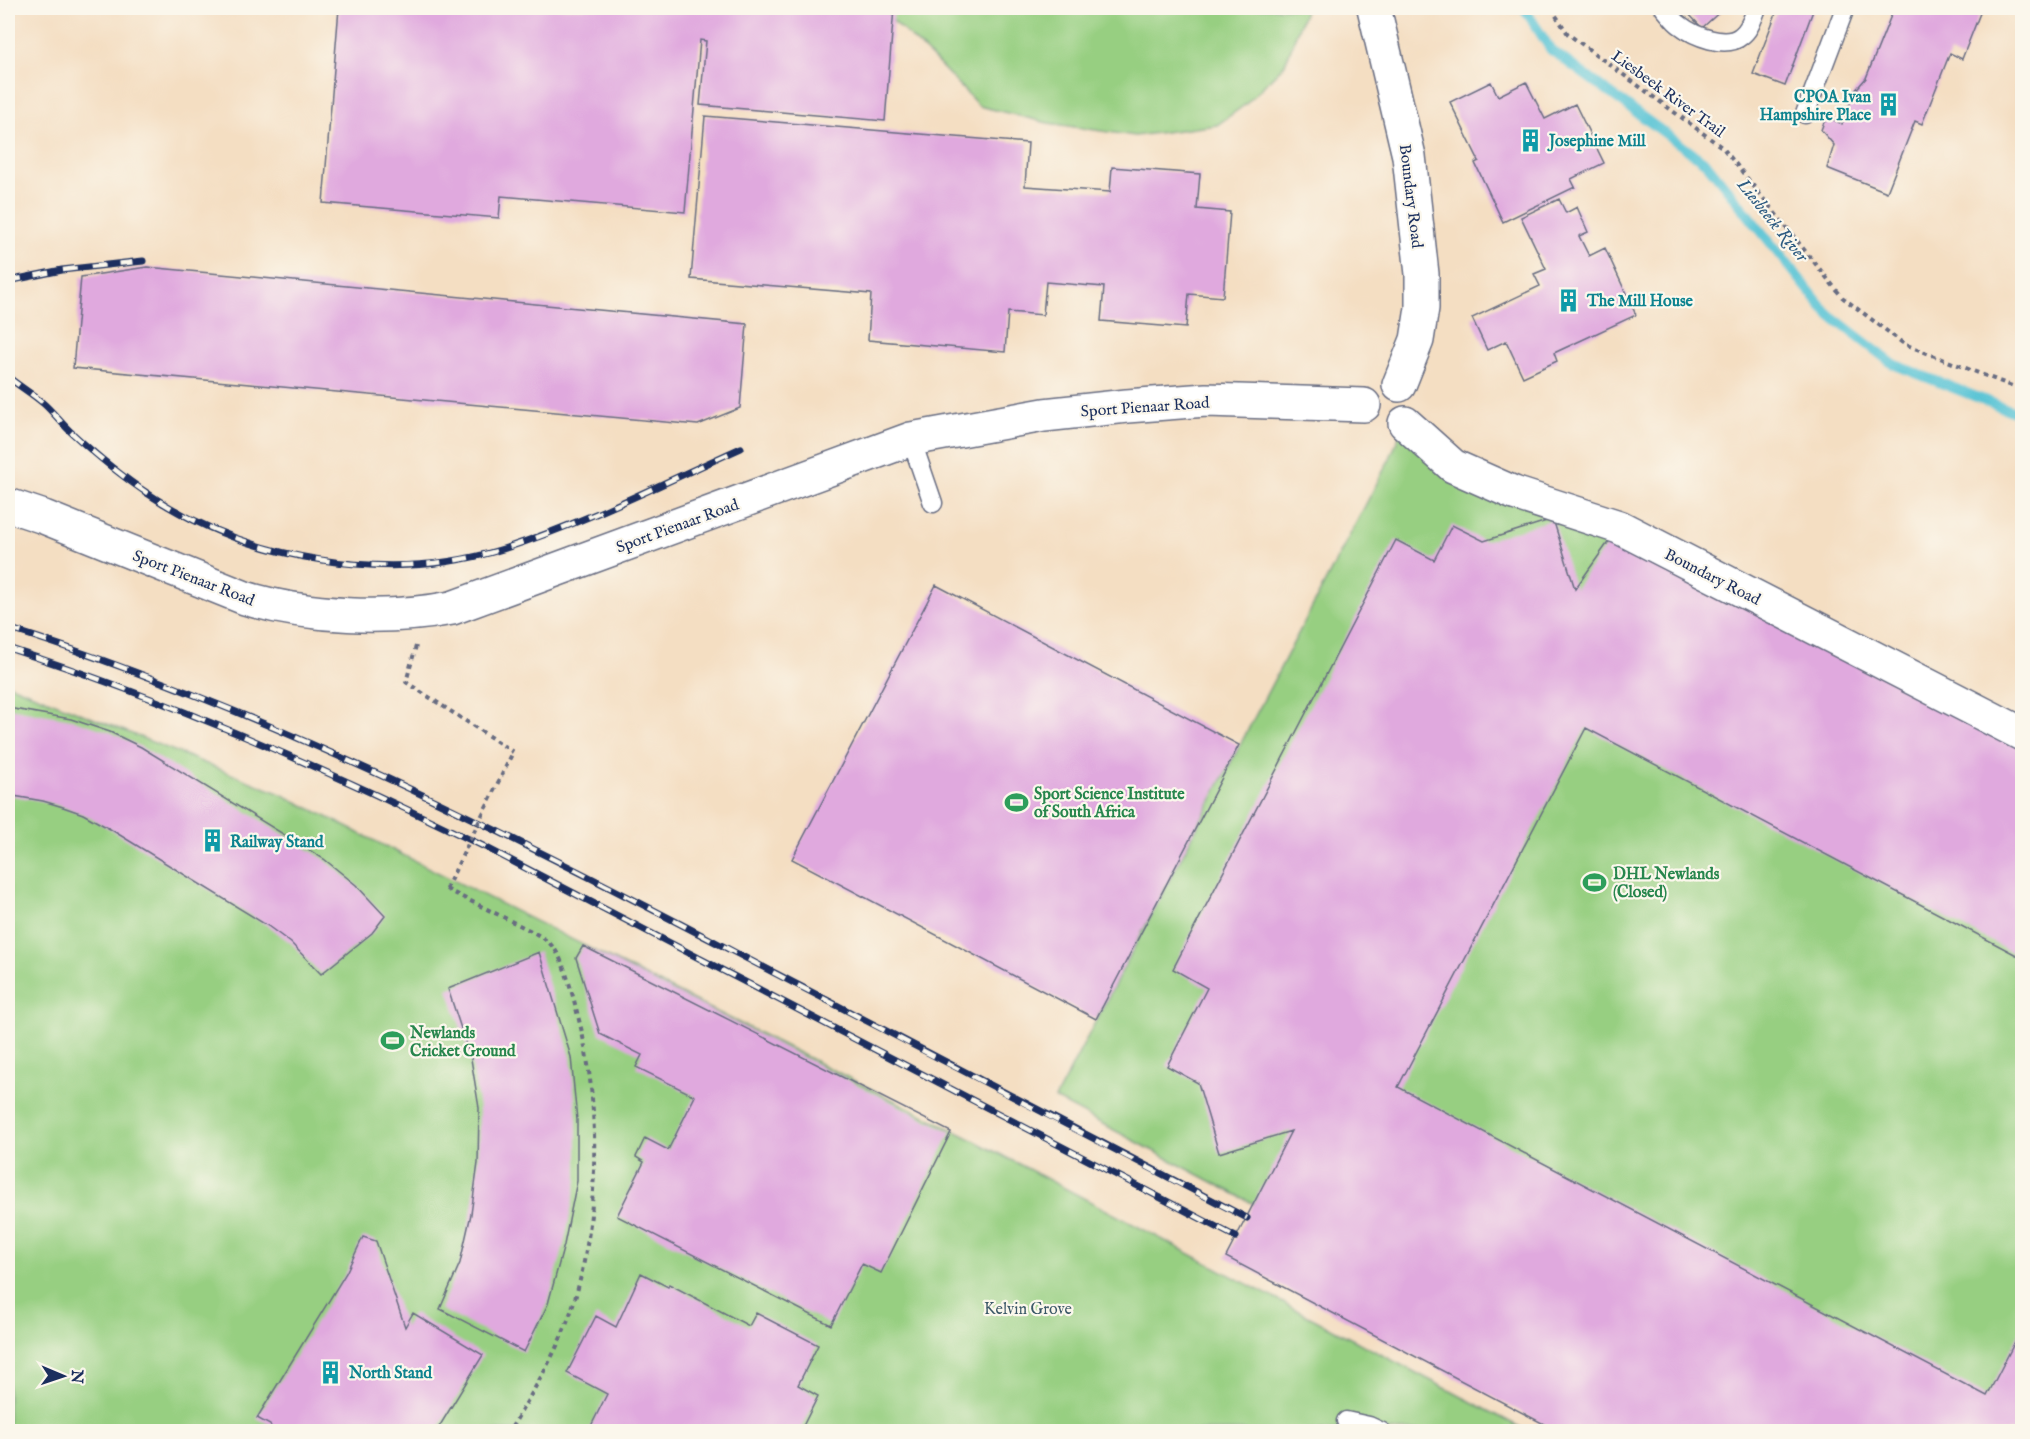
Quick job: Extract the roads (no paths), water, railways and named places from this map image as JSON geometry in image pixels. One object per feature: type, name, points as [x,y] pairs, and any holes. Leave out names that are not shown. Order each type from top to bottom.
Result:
[{"type":"street","name":"Boundary Road","points":[[1374,8],[1409,156],[1422,274],[1422,308],[1417,340],[1399,385]]},
{"type":"street","points":[[1386,382],[1399,385],[1412,402],[1405,423],[1393,430],[1380,429],[1372,425],[1366,418],[1364,405],[1365,396],[1374,386],[1386,382]]},
{"type":"street","name":"Sport Pienaar Road","points":[[8,505],[270,606],[337,613],[426,613],[452,608],[911,439],[1044,415],[1138,405],[1206,400],[1364,405]]},
{"type":"street","name":"Boundary Road","points":[[1405,423],[1453,466],[1514,493],[1618,527],[2022,734]]},
{"type":"lane","points":[[1664,8],[1679,24],[1698,35],[1731,41],[1740,38],[1747,31],[1757,8]]},
{"type":"lane","points":[[1805,114],[1845,8]]},
{"type":"lane","points":[[911,439],[933,503]]},
{"type":"lane","points":[[1346,1421],[1382,1431]]},
{"type":"waterway","name":"Liesbeeck River","points":[[1524,8],[1551,50],[1707,164],[1827,313],[1893,364],[2022,415]]},
{"type":"railway","points":[[8,281],[62,270],[143,261]]},
{"type":"railway","points":[[8,377],[44,404],[72,433],[118,472],[147,493],[186,516],[228,535],[273,550],[319,560],[366,565],[413,565],[459,560],[503,549],[594,515],[741,448]]},
{"type":"railway","points":[[8,628],[103,660],[196,696],[380,775],[560,862],[1247,1218]]},
{"type":"railway","points":[[8,648],[190,714],[427,819],[1236,1237]]},
{"type":"place","name":"CPOA Ivan Hampshire Place","points":[[1889,105]]},
{"type":"place","name":"Josephine Mill","points":[[1531,140]]},
{"type":"place","name":"The Mill House","points":[[1569,300]]},
{"type":"place","name":"Sport Science Institute of South Africa","points":[[1016,802]]},
{"type":"place","name":"Railway Stand","points":[[212,841]]},
{"type":"place","name":"DHL Newlands (Closed)","points":[[1595,882]]},
{"type":"place","name":"Newlands Cricket Ground","points":[[392,1041]]},
{"type":"place","name":"North Stand","points":[[331,1372]]},
{"type":"park label","name":"Kelvin Grove","points":[[1028,1308]]}]
